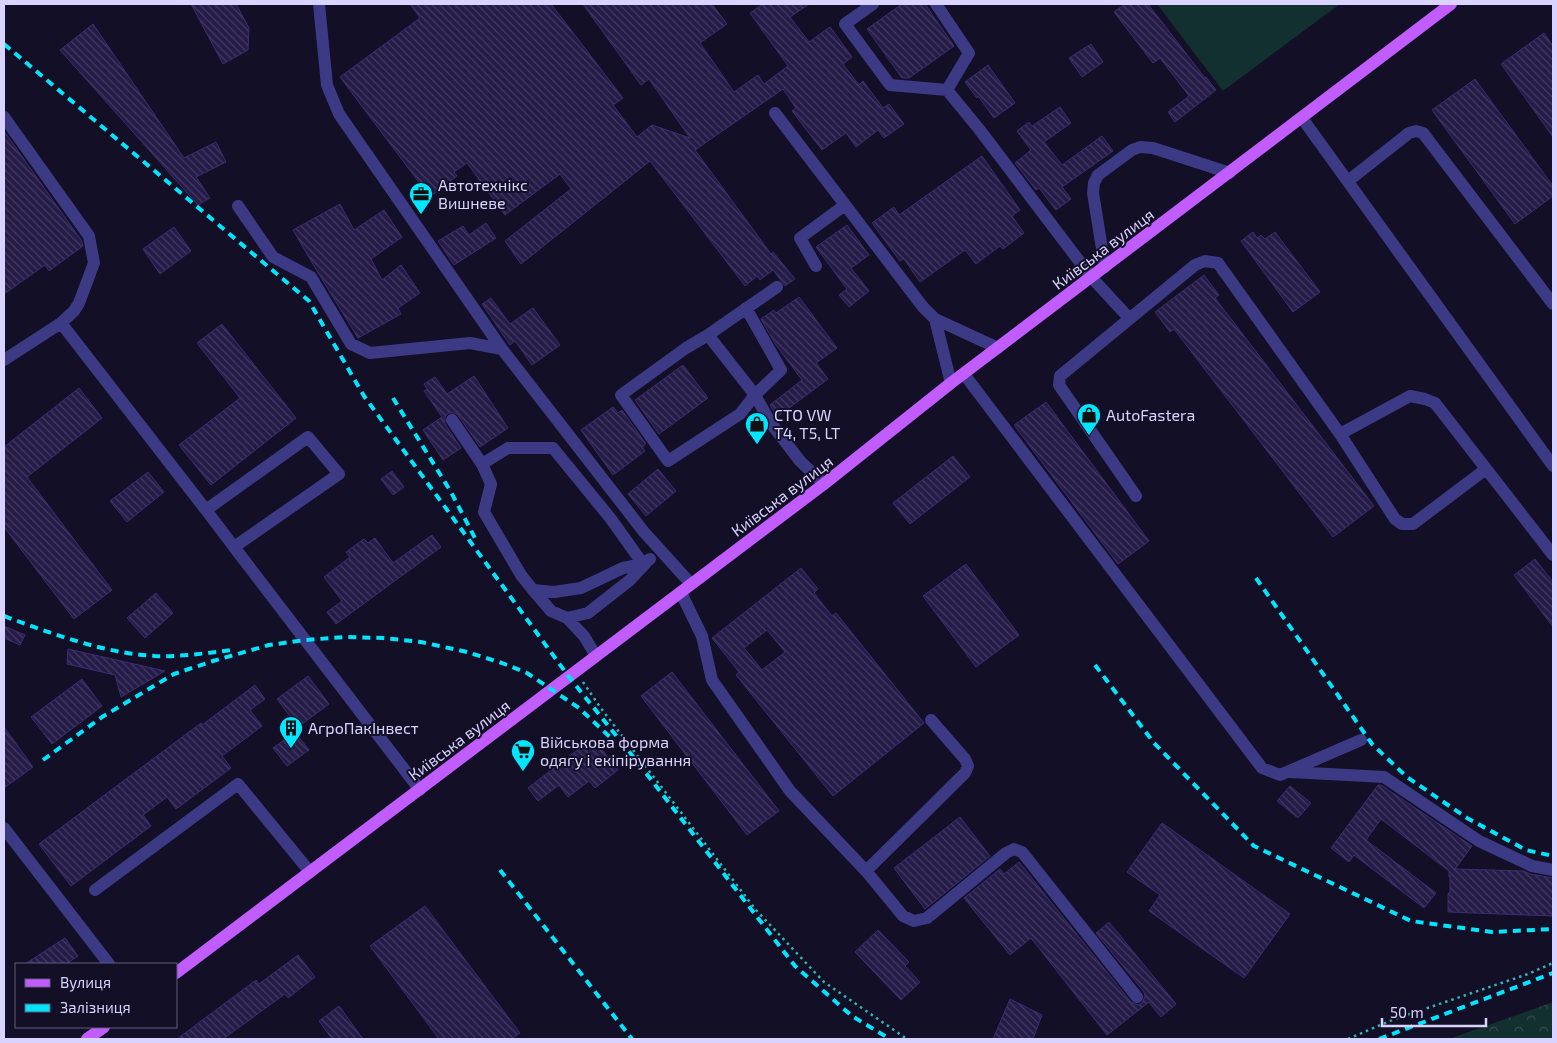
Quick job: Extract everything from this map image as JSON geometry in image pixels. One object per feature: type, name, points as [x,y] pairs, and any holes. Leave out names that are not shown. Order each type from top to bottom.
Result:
[{"type":"main road","name":"Київська вулиця","points":[[178,971],[681,593],[964,374],[1451,4]]},
{"type":"main road","points":[[87,1039],[103,1028]]},
{"type":"lane","points":[[319,4],[328,85],[339,114],[502,349],[644,532],[691,584]]},
{"type":"lane","points":[[873,4],[845,24],[890,85],[947,90],[979,129],[1092,278],[1129,318]]},
{"type":"lane","points":[[936,4],[969,53],[947,90]]},
{"type":"lane","points":[[775,113],[923,307],[935,319],[998,348]]},
{"type":"lane","points":[[4,118],[89,236],[94,263],[79,303],[74,311],[61,323],[4,360]]},
{"type":"lane","points":[[1302,118],[1553,466]]},
{"type":"lane","points":[[1348,181],[1409,133],[1416,131],[1423,133],[1553,304]]},
{"type":"lane","points":[[1105,267],[1093,193],[1094,183],[1098,175],[1132,150],[1140,147],[1153,148],[1230,173]]},
{"type":"lane","points":[[816,266],[800,238],[845,205]]},
{"type":"lane","points":[[238,206],[273,257],[311,278],[351,344],[370,353],[470,343],[502,349]]},
{"type":"lane","points":[[1136,496],[1059,385],[1060,376],[1195,265],[1205,261],[1218,263],[1340,434],[1395,519],[1402,524],[1413,524],[1486,469]]},
{"type":"lane","points":[[746,308],[781,370],[755,395],[740,414],[668,461],[621,395],[686,348],[777,287]]},
{"type":"lane","points":[[935,319],[952,384]]},
{"type":"lane","points":[[61,323],[420,790]]},
{"type":"lane","points":[[708,335],[755,395],[770,422],[800,461],[824,484]]},
{"type":"lane","points":[[964,374],[1262,768],[1280,775],[1361,740]]},
{"type":"lane","points":[[1340,434],[1410,396],[1435,403],[1553,555]]},
{"type":"lane","points":[[452,420],[482,464],[491,484],[484,512],[521,575],[551,611],[567,618],[584,636],[596,656]]},
{"type":"lane","points":[[206,510],[308,437],[339,474],[234,547]]},
{"type":"lane","points":[[482,464],[508,448],[553,448],[611,519],[644,564]]},
{"type":"lane","points":[[567,618],[588,613],[630,580],[644,564],[663,553]]},
{"type":"lane","points":[[533,590],[554,592],[581,588],[623,568],[644,564]]},
{"type":"lane","points":[[681,593],[702,636],[712,680],[790,791],[866,871],[903,916],[914,921],[927,918],[1006,853],[1014,849],[1022,852],[1137,997]]},
{"type":"lane","points":[[866,871],[965,772],[968,766],[965,759],[931,720]]},
{"type":"lane","points":[[1289,771],[1384,777],[1479,841],[1532,866],[1553,870]]},
{"type":"lane","points":[[95,890],[238,784],[310,872]]},
{"type":"lane","points":[[4,828],[108,963]]},
{"type":"path","points":[[576,672],[600,707],[756,910],[824,982],[907,1039]]},
{"type":"path","points":[[1348,1039],[1392,1020],[1528,974],[1553,963]]},
{"type":"green space","points":[[1157,4],[1340,4],[1223,91]]},
{"type":"green space","points":[[1553,1002],[1553,1039],[1449,1039],[1542,1006]]},
{"type":"building","points":[[191,4],[236,4],[249,28],[248,50],[223,64]]},
{"type":"building","points":[[410,4],[551,4],[623,98],[613,105],[637,137],[652,125],[690,138],[649,79],[641,85],[583,4],[712,4],[727,24],[700,43],[734,92],[758,75],[764,84],[788,66],[750,13],[763,4],[809,4],[790,17],[809,42],[830,27],[852,57],[843,64],[859,85],[863,81],[883,108],[889,104],[904,124],[884,138],[878,130],[856,147],[846,133],[822,150],[792,111],[796,108],[783,89],[695,150],[771,254],[773,252],[795,279],[785,286],[773,270],[760,280],[757,276],[745,286],[650,161],[521,264],[505,241],[571,189],[560,174],[505,215],[467,163],[454,172],[457,176],[430,197],[340,77],[420,18]]},
{"type":"building","points":[[902,4],[925,4],[954,46],[909,78],[902,78],[867,29]]},
{"type":"building","points":[[1125,4],[1148,4],[1216,90],[1175,122],[1168,112],[1189,96],[1160,58],[1153,63],[1114,12]]},
{"type":"building","points":[[93,24],[184,158],[216,142],[226,162],[196,177],[210,198],[198,205],[60,50]]},
{"type":"building","points":[[1544,33],[1553,46],[1553,137],[1501,64]]},
{"type":"building","points":[[1091,44],[1103,62],[1082,77],[1069,58]]},
{"type":"building","points":[[988,65],[1015,103],[994,118],[965,82]]},
{"type":"building","points":[[1475,79],[1553,186],[1553,196],[1515,224],[1432,110]]},
{"type":"building","points":[[1060,107],[1071,123],[1044,142],[1062,165],[1102,136],[1113,151],[1062,187],[1071,199],[1056,210],[1039,188],[1036,190],[1015,163],[1031,150],[1017,131],[1029,122],[1032,126]]},
{"type":"building","points":[[4,131],[81,240],[83,246],[49,271],[45,265],[4,294]]},
{"type":"building","points":[[982,156],[1020,210],[1012,216],[1024,233],[1003,249],[1000,246],[976,264],[965,250],[920,282],[904,259],[900,261],[872,223],[894,207],[899,215]]},
{"type":"building","points":[[340,204],[354,230],[384,210],[402,237],[371,259],[382,280],[401,265],[420,293],[398,308],[401,314],[358,338],[293,230]]},
{"type":"building","points":[[486,223],[496,238],[454,265],[438,241],[463,226],[469,235]]},
{"type":"building","points":[[847,225],[869,255],[851,268],[869,291],[849,307],[839,295],[847,289],[816,247]]},
{"type":"building","points":[[174,227],[191,251],[160,274],[143,249]]},
{"type":"building","points":[[1253,232],[1257,238],[1261,235],[1265,239],[1275,232],[1320,292],[1293,312],[1241,241]]},
{"type":"building","points":[[1204,275],[1219,295],[1215,298],[1374,506],[1333,537],[1174,329],[1170,332],[1155,312]]},
{"type":"building","points":[[799,297],[837,348],[816,363],[828,379],[777,417],[770,405],[802,380],[776,345],[761,319],[774,310],[776,313]]},
{"type":"building","points":[[491,298],[510,324],[533,308],[560,345],[532,365],[515,341],[510,345],[482,304]]},
{"type":"building","points":[[222,324],[296,418],[211,485],[179,445],[240,398],[197,343]]},
{"type":"building","points":[[683,365],[708,398],[659,434],[635,400]]},
{"type":"building","points":[[474,376],[508,428],[480,447],[458,415],[448,413],[445,417],[445,424],[461,448],[443,460],[423,430],[442,417],[424,391],[427,389],[424,384],[435,377],[447,394]]},
{"type":"building","points":[[79,388],[102,418],[27,477],[112,590],[74,619],[4,527],[4,447]]},
{"type":"building","points":[[1046,402],[1149,541],[1118,564],[1014,425]]},
{"type":"building","points":[[613,407],[618,413],[622,410],[646,444],[642,447],[645,451],[613,475],[581,430]]},
{"type":"building","points":[[953,456],[970,477],[910,524],[893,503]]},
{"type":"building","points":[[658,469],[676,491],[646,516],[628,494]]},
{"type":"building","points":[[392,471],[404,487],[393,495],[381,479]]},
{"type":"building","points":[[148,472],[164,492],[127,522],[110,501]]},
{"type":"building","points":[[432,535],[441,547],[336,624],[327,612],[342,601],[324,577],[350,557],[346,552],[364,539],[368,543],[375,538],[393,563]]},
{"type":"building","points":[[1535,559],[1553,582],[1553,627],[1514,575]]},
{"type":"building","points":[[966,564],[1019,635],[976,667],[923,596]]},
{"type":"building","points":[[801,568],[818,589],[814,593],[832,616],[836,613],[924,723],[833,796],[736,675],[739,672],[712,638]],"holes":[[[767,630],[785,652],[762,670],[744,648]]]},
{"type":"building","points":[[156,593],[173,613],[145,638],[127,618]]},
{"type":"building","points":[[4,626],[25,635],[20,645],[4,638]]},
{"type":"building","points":[[68,649],[165,671],[121,697],[115,675],[67,664]]},
{"type":"building","points":[[672,672],[779,811],[747,835],[641,696]]},
{"type":"building","points":[[308,676],[329,704],[298,727],[277,699]]},
{"type":"building","points":[[82,679],[102,706],[52,744],[31,717]]},
{"type":"building","points":[[255,685],[265,699],[250,710],[262,726],[222,756],[231,768],[176,809],[167,797],[143,815],[151,826],[71,886],[39,844]]},
{"type":"building","points":[[4,727],[33,767],[4,788]]},
{"type":"building","name":"АгроПакІнвест","points":[[295,732],[309,750],[287,766],[273,748]]},
{"type":"building","points":[[593,738],[618,770],[595,788],[589,781],[568,797],[559,785],[538,801],[528,788]]},
{"type":"building","points":[[1378,785],[1381,785],[1472,846],[1455,869],[1524,871],[1530,874],[1553,878],[1553,916],[1448,912],[1448,893],[1450,893],[1449,871],[1381,819],[1366,840],[1436,893],[1424,908],[1354,855],[1349,862],[1331,848]]},
{"type":"building","points":[[1290,786],[1311,803],[1298,818],[1277,801]]},
{"type":"building","points":[[960,817],[990,856],[925,909],[894,868]]},
{"type":"building","points":[[1162,823],[1290,914],[1244,978],[1149,911],[1160,895],[1127,872]]},
{"type":"building","points":[[1019,862],[1131,1002],[1138,1005],[1142,1003],[1145,996],[1144,992],[1096,933],[1109,922],[1176,1004],[1161,1017],[1149,1002],[1107,1035],[1031,938],[1010,955],[964,898],[1000,869],[1004,874]]},
{"type":"building","points":[[425,906],[520,1033],[512,1039],[439,1039],[370,946]]},
{"type":"building","points":[[878,930],[909,962],[905,966],[920,982],[901,1000],[855,952]]},
{"type":"building","points":[[65,938],[78,956],[68,963],[27,963]]},
{"type":"building","points":[[298,955],[315,977],[288,998],[285,994],[223,1039],[177,1039],[256,980],[259,984]]},
{"type":"building","points":[[1010,999],[1042,1015],[1033,1039],[993,1039]]},
{"type":"building","points":[[339,1006],[363,1039],[332,1039],[319,1021]]},
{"type":"railway","points":[[4,44],[309,301],[364,396],[569,677],[639,764],[795,966],[852,1016],[890,1039]]},
{"type":"railway","points":[[393,398],[451,492],[477,542]]},
{"type":"railway","points":[[1256,578],[1372,744],[1407,777],[1467,818],[1526,850],[1553,856]]},
{"type":"railway","points":[[4,616],[78,642],[136,654],[174,656],[232,650]]},
{"type":"railway","points":[[43,760],[102,717],[174,674],[269,645],[346,637],[421,642],[467,652],[502,663],[527,673],[579,708],[612,739]]},
{"type":"railway","points":[[1095,665],[1154,743],[1254,846],[1411,921],[1492,932],[1553,929]]},
{"type":"railway","points":[[500,870],[632,1039]]},
{"type":"railway","points":[[1379,1039],[1553,973]]},
{"type":"place","name":"Автотехнікс Вишневе","points":[[421,215]]},
{"type":"place","name":"AutoFastera","points":[[1089,436]]},
{"type":"place","name":"СТО VW T4, T5, LT","points":[[757,445]]},
{"type":"place","name":"АгроПакІнвест","points":[[291,749]]},
{"type":"place","name":"Військова форма одягу і екіпірування","points":[[523,772]]}]
